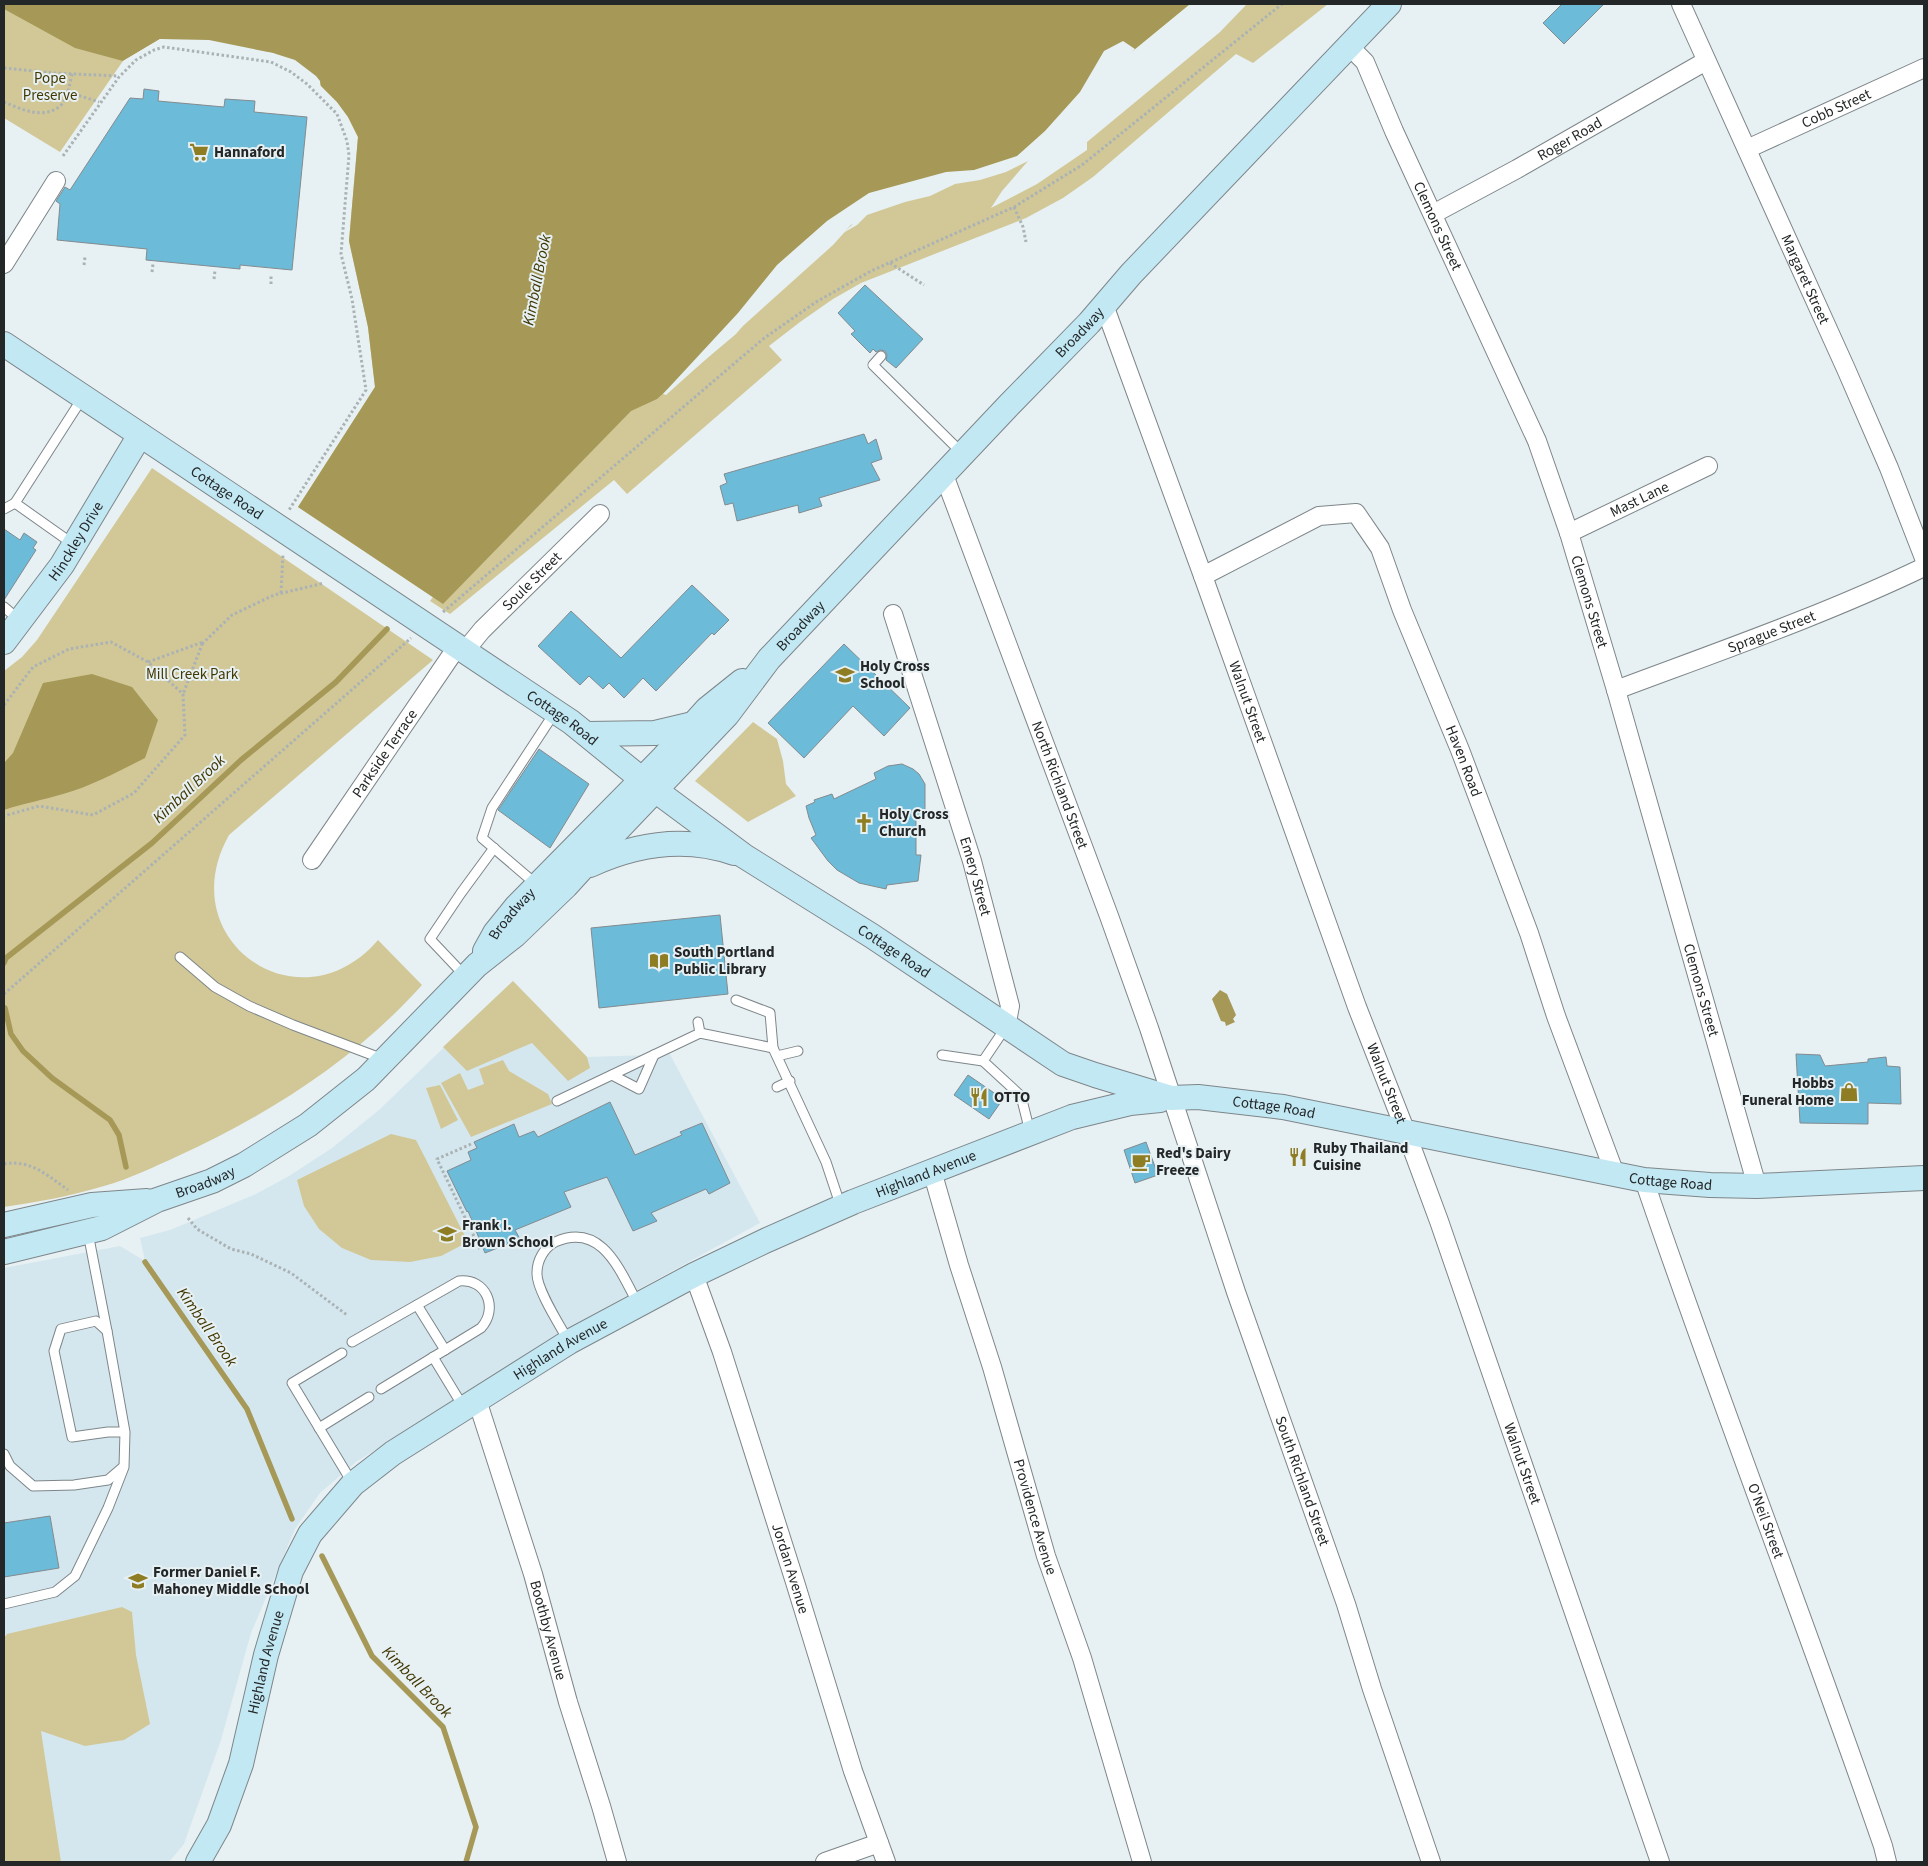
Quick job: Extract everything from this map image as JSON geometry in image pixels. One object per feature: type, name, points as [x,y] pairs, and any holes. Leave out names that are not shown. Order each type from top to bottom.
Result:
[{"type":"street","name":"Broadway","points":[[471,971],[495,933],[516,907],[537,885],[727,715],[769,659],[1104,306],[1131,274],[1389,4]]},
{"type":"street","name":"Margaret Street","points":[[1681,4],[1885,459],[1924,558]]},
{"type":"street","name":"Clemons Street","points":[[1349,46],[1365,62],[1394,131],[1537,441],[1569,533],[1616,690],[1757,1186]]},
{"type":"street","name":"Roger Road","points":[[1433,214],[1517,169],[1706,61]]},
{"type":"street","name":"Cobb Street","points":[[1747,149],[1924,68]]},
{"type":"street","points":[[4,264],[56,181]]},
{"type":"street","name":"Walnut Street","points":[[1104,306],[1357,1007],[1439,1221],[1660,1862]]},
{"type":"street","name":"Cottage Road","points":[[4,344],[247,504],[556,712],[744,856],[872,936],[1063,1064],[1171,1098],[1198,1097],[1283,1107],[1644,1180],[1757,1186],[1924,1178]]},
{"type":"street","name":"Hinckley Drive","points":[[9,626],[62,566],[140,435]]},
{"type":"street","name":"Mast Lane","points":[[1569,533],[1708,466]]},
{"type":"street","name":"North Richland Street","points":[[944,475],[1110,916],[1171,1098]]},
{"type":"street","name":"Haven Road","points":[[1203,576],[1320,516],[1356,513],[1380,548],[1402,610],[1460,750],[1529,933],[1556,1016],[1615,1174]]},
{"type":"street","name":"Soule Street","points":[[460,649],[482,630],[600,514]]},
{"type":"street","name":"Sprague Street","points":[[1616,690],[1809,618],[1873,591],[1924,566]]},
{"type":"street","name":"Emery Street","points":[[893,614],[972,861],[1010,1006],[1006,1027]]},
{"type":"street","name":"Parkside Terrace","points":[[312,860],[460,649]]},
{"type":"street","name":"Broadway","points":[[4,1252],[102,1228],[156,1200],[212,1181],[276,1147],[338,1103],[366,1079],[471,971],[515,935],[583,868],[648,784],[662,759],[693,724],[707,709],[769,659]]},
{"type":"street","points":[[587,734],[655,733],[693,724]]},
{"type":"street","points":[[583,868],[612,855],[673,843],[699,844],[720,848],[744,856]]},
{"type":"street","name":"Highland Avenue","points":[[198,1862],[219,1825],[241,1764],[266,1655],[291,1571],[310,1534],[353,1484],[393,1453],[569,1342],[694,1275],[841,1207],[1072,1118],[1130,1102],[1171,1098]]},
{"type":"street","name":"South Richland Street","points":[[1171,1098],[1239,1301],[1346,1604],[1375,1697],[1431,1862]]},
{"type":"street","name":"Providence Avenue","points":[[932,1171],[959,1265],[992,1367],[1046,1556],[1082,1658],[1142,1862]]},
{"type":"street","name":"O'Neil Street","points":[[1644,1180],[1681,1290],[1782,1569],[1828,1688],[1887,1862]]},
{"type":"street","name":"Broadway","points":[[4,1225],[92,1204],[156,1200]]},
{"type":"street","name":"Jordan Avenue","points":[[694,1275],[719,1343],[796,1582],[836,1718],[886,1862]]},
{"type":"street","name":"Boothby Avenue","points":[[471,1404],[533,1574],[568,1702],[617,1862]]},
{"type":"street","points":[[825,1862],[879,1843]]},
{"type":"lane","points":[[881,356],[874,365],[963,454]]},
{"type":"lane","points":[[4,509],[15,503],[83,396]]},
{"type":"lane","points":[[15,503],[74,545]]},
{"type":"lane","points":[[537,885],[482,838],[492,808],[556,712]]},
{"type":"lane","points":[[471,971],[452,960],[430,939],[494,848]]},
{"type":"lane","points":[[180,957],[215,987],[249,1006],[293,1025],[385,1059]]},
{"type":"lane","points":[[736,1000],[770,1013],[775,1052],[826,1162],[841,1207]]},
{"type":"lane","points":[[698,1022],[700,1033]]},
{"type":"lane","points":[[983,1061],[1006,1027]]},
{"type":"lane","points":[[557,1101],[700,1033],[775,1052],[798,1051]]},
{"type":"lane","points":[[612,1075],[639,1089],[654,1055]]},
{"type":"lane","points":[[942,1055],[983,1061],[1021,1096],[1030,1134]]},
{"type":"lane","points":[[777,1087],[790,1081]]},
{"type":"lane","points":[[4,1604],[55,1592],[75,1576],[108,1508],[124,1467],[125,1432],[88,1232]]},
{"type":"lane","points":[[569,1342],[542,1291],[536,1274],[541,1256],[549,1245],[567,1237],[584,1236],[604,1247],[638,1304]]},
{"type":"lane","points":[[352,1342],[458,1281],[468,1280],[483,1291],[489,1300],[490,1310],[487,1321],[481,1328],[382,1390]]},
{"type":"lane","points":[[417,1305],[445,1350]]},
{"type":"lane","points":[[107,1331],[96,1321],[61,1329],[54,1352],[72,1437],[108,1432],[125,1432]]},
{"type":"lane","points":[[342,1353],[292,1384],[353,1484]]},
{"type":"lane","points":[[433,1358],[471,1404]]},
{"type":"lane","points":[[319,1428],[369,1397]]},
{"type":"lane","points":[[4,1454],[10,1466],[33,1486],[74,1485],[108,1480],[124,1467]]},
{"type":"path","points":[[440,614],[763,339],[816,302],[890,262],[1014,207],[1082,166],[1282,4]]},
{"type":"path","points":[[63,156],[119,76],[136,60],[160,48],[271,62],[307,84],[337,114],[347,141],[349,155],[342,254],[352,299],[366,390],[289,511]]},
{"type":"path","points":[[4,68],[119,76]]},
{"type":"path","points":[[4,102],[29,113],[48,112],[61,106],[68,92],[72,74]]},
{"type":"path","points":[[68,92],[100,102]]},
{"type":"path","points":[[1014,207],[1026,242]]},
{"type":"path","points":[[84,257],[84,265]]},
{"type":"path","points":[[890,262],[924,285]]},
{"type":"path","points":[[152,272],[153,264]]},
{"type":"path","points":[[214,270],[214,278]]},
{"type":"path","points":[[271,276],[271,284]]},
{"type":"path","points":[[281,593],[283,553]]},
{"type":"path","points":[[4,816],[39,806],[93,815],[134,793],[185,735],[183,694],[202,644],[232,615],[281,593],[327,583]]},
{"type":"path","points":[[4,994],[413,637]]},
{"type":"path","points":[[4,705],[34,667],[69,649],[112,642],[148,662],[183,694]]},
{"type":"path","points":[[148,662],[203,642],[202,644]]},
{"type":"path","points":[[471,1144],[437,1159],[480,1249]]},
{"type":"path","points":[[4,1164],[16,1162],[40,1170],[72,1193]]},
{"type":"path","points":[[188,1218],[197,1229],[231,1248],[251,1254],[291,1273],[347,1315]]},
{"type":"shaded area","points":[[513,981],[587,1057],[651,1055],[666,1047],[760,1223],[575,1324],[356,1462],[320,1493],[295,1529],[251,1633],[221,1740],[184,1844],[169,1862],[4,1862],[4,1268],[120,1246],[145,1261],[140,1238],[170,1230],[256,1194],[289,1176],[332,1148],[379,1110]]},
{"type":"green space","name":"Pope Preserve","points":[[4,4],[1190,4],[1101,77],[875,203],[843,233],[857,225],[867,215],[930,196],[955,184],[980,180],[1006,172],[1028,161],[1002,191],[991,208],[1037,184],[1087,150],[1087,142],[1220,32],[1247,4],[1328,4],[1253,63],[1236,54],[1093,177],[1063,198],[1026,218],[861,283],[833,299],[769,346],[782,360],[627,494],[614,480],[450,614],[430,601],[433,597],[298,507],[375,387],[368,327],[349,241],[358,137],[348,117],[337,102],[309,74],[273,53],[160,39],[123,61],[60,152],[4,118]],"holes":[[[751,316],[736,334],[668,391]]]},
{"type":"green space","name":"Mill Creek Park","points":[[152,468],[433,660],[229,835],[215,873],[216,908],[230,938],[252,961],[281,974],[314,977],[347,966],[378,940],[422,985],[396,1012],[340,1061],[277,1103],[212,1140],[141,1173],[92,1190],[4,1207],[4,671],[22,657],[37,640]]},
{"type":"green space","points":[[753,722],[777,739],[783,761],[786,784],[796,796],[748,822],[695,781]]},
{"type":"green space","points":[[513,981],[587,1057],[590,1068],[568,1081],[532,1043],[467,1071],[443,1047]]},
{"type":"green space","points":[[503,1060],[509,1071],[548,1094],[552,1104],[471,1137],[441,1083],[460,1073],[468,1090],[484,1084],[479,1069]]},
{"type":"green space","points":[[440,1085],[458,1120],[441,1129],[426,1088]]},
{"type":"green space","points":[[391,1134],[416,1140],[468,1242],[441,1256],[410,1262],[371,1260],[342,1248],[319,1229],[304,1206],[297,1180]]},
{"type":"green space","points":[[122,1607],[132,1612],[136,1655],[150,1724],[124,1740],[85,1746],[41,1731],[61,1862],[4,1862],[4,1636]]},
{"type":"water","points":[[4,4],[1190,4],[1101,77],[1021,160],[875,204],[657,399],[631,411],[443,604],[298,507],[375,387],[368,327],[349,241],[358,137],[348,117],[337,102],[309,74],[273,53],[160,39],[123,61],[75,48],[4,9]]},
{"type":"water","points":[[92,674],[132,687],[158,720],[145,758],[74,791],[4,810],[4,763],[13,753],[43,683]]},
{"type":"water","points":[[1220,990],[1227,994],[1236,1015],[1233,1019],[1235,1022],[1226,1026],[1225,1022],[1221,1021],[1212,999]]},
{"type":"pier","points":[[160,39],[209,40],[273,53],[295,60],[316,76],[320,81],[321,90],[307,76],[273,56],[160,41],[128,61],[123,61]]},
{"type":"pier","points":[[1123,41],[1135,49],[1103,79],[1023,162],[877,206],[857,223],[851,225],[833,245],[666,395],[663,394],[738,313],[777,265],[827,221],[869,193],[946,172],[974,170],[1017,156],[1045,131],[1080,92],[1104,51]]},
{"type":"building","points":[[1562,4],[1604,4],[1564,44],[1543,23]]},
{"type":"building","name":"Hannaford","points":[[144,89],[159,91],[158,101],[224,107],[225,99],[255,101],[254,112],[307,117],[292,270],[240,265],[240,269],[146,260],[147,249],[57,240],[60,204],[56,201],[65,187],[70,190],[130,98],[143,99]]},
{"type":"building","points":[[865,285],[923,339],[896,368],[886,360],[887,355],[885,351],[880,350],[876,352],[873,349],[870,353],[851,334],[855,331],[838,313]]},
{"type":"building","points":[[864,434],[868,444],[876,439],[882,459],[871,463],[880,480],[819,498],[822,506],[799,513],[798,505],[737,521],[733,503],[725,505],[720,486],[727,483],[724,474]]},
{"type":"building","points":[[4,529],[20,540],[24,533],[37,542],[33,548],[36,550],[4,600]]},
{"type":"building","points":[[692,585],[729,620],[714,635],[712,633],[656,691],[643,678],[624,698],[609,683],[603,689],[589,676],[580,685],[538,646],[571,611],[621,658]]},
{"type":"building","name":"Holy Cross School","points":[[844,644],[910,708],[884,736],[853,706],[804,758],[768,723]]},
{"type":"building","points":[[539,749],[589,784],[550,848],[498,810]]},
{"type":"building","name":"Holy Cross Church","points":[[902,764],[919,774],[925,784],[925,816],[916,816],[916,855],[921,855],[918,881],[887,885],[886,889],[859,883],[837,870],[811,838],[816,835],[806,806],[815,802],[814,800],[832,794],[834,799],[876,779],[874,773],[888,766]]},
{"type":"building","name":"South Portland Public Library","points":[[720,915],[728,994],[599,1008],[591,928]]},
{"type":"building","name":"Hobbs Funeral Home","points":[[1796,1054],[1820,1055],[1825,1066],[1868,1062],[1868,1059],[1886,1057],[1887,1066],[1900,1067],[1901,1104],[1868,1103],[1868,1124],[1800,1123]]},
{"type":"building","name":"OTTO","points":[[968,1075],[1003,1099],[989,1119],[954,1095]]},
{"type":"building","points":[[610,1102],[635,1155],[682,1135],[680,1132],[702,1123],[730,1183],[709,1194],[706,1189],[651,1213],[657,1221],[633,1231],[607,1177],[564,1192],[571,1207],[515,1230],[520,1239],[485,1253],[468,1211],[447,1171],[471,1160],[468,1152],[477,1148],[474,1142],[514,1124],[519,1137],[534,1131],[538,1137]]},
{"type":"building","name":"Red's Dairy Freeze","points":[[1146,1142],[1158,1175],[1135,1183],[1124,1150]]},
{"type":"building","points":[[50,1516],[59,1568],[4,1577],[4,1523]]},
{"type":"waterway","name":"Kimball Brook","points":[[4,963],[6,958],[152,843],[241,760],[336,682],[387,629]]},
{"type":"waterway","name":"Kimball Brook","points":[[5,1008],[11,1034],[23,1051],[52,1078],[110,1120],[119,1135],[126,1167]]},
{"type":"waterway","name":"Kimball Brook","points":[[145,1262],[247,1409],[292,1519]]},
{"type":"waterway","name":"Kimball Brook","points":[[322,1556],[372,1656],[443,1727],[476,1827],[466,1862]]},
{"type":"place","name":"Hannaford","points":[[199,152]]},
{"type":"place","name":"Holy Cross School","points":[[845,675]]},
{"type":"place","name":"Holy Cross Church","points":[[864,823]]},
{"type":"place","name":"South Portland Public Library","points":[[659,961]]},
{"type":"place","name":"Hobbs Funeral Home","points":[[1849,1092]]},
{"type":"place","name":"OTTO","points":[[979,1097]]},
{"type":"place","name":"Ruby Thailand Cuisine","points":[[1298,1157]]},
{"type":"place","name":"Red's Dairy Freeze","points":[[1141,1162]]},
{"type":"place","name":"Frank I. Brown School","points":[[447,1234]]},
{"type":"place","name":"Former Daniel F. Mahoney Middle School","points":[[138,1581]]}]
